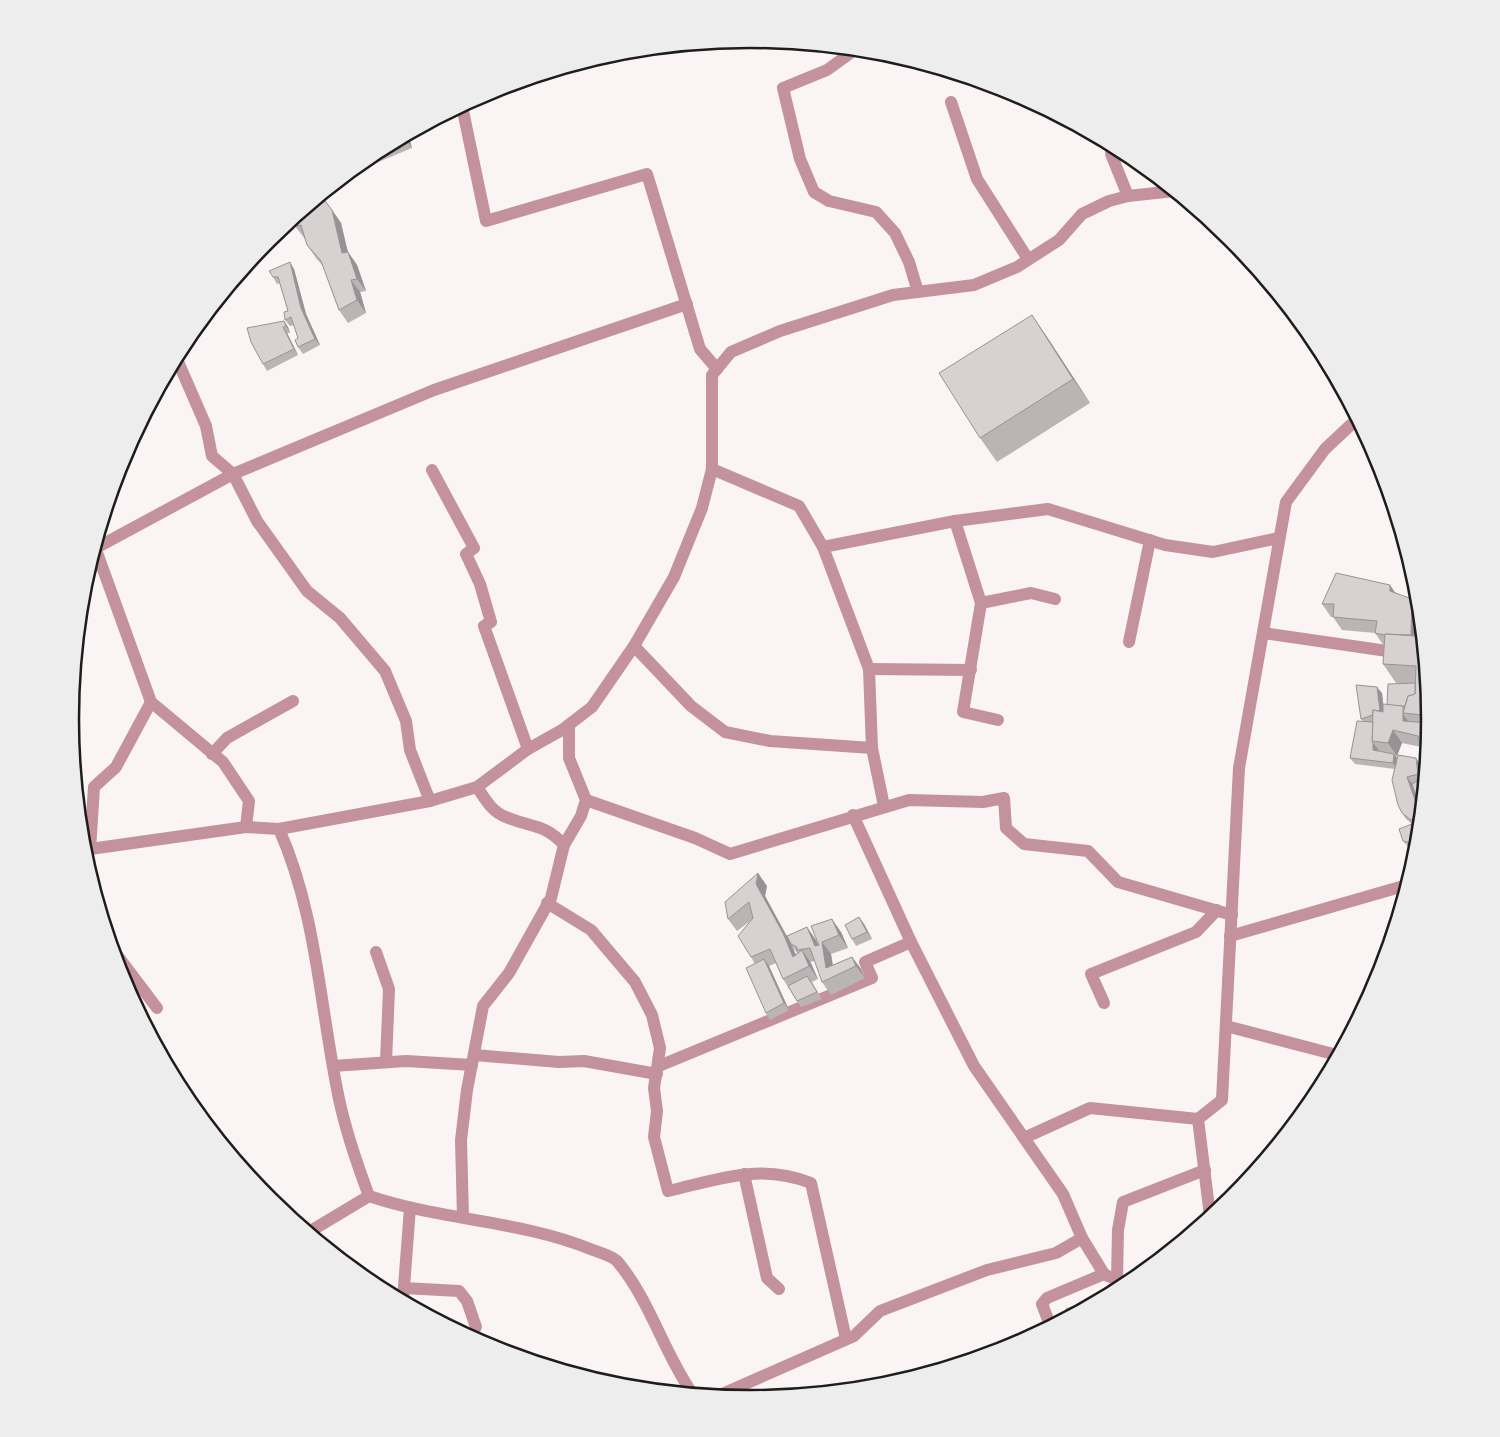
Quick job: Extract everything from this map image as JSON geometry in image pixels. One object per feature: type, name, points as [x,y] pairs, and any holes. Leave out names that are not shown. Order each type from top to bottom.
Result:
[{"type":"street","points":[[848,55],[827,70],[783,88],[800,159],[814,192],[829,201],[876,212],[888,226],[909,262],[918,292]]},
{"type":"street","points":[[951,102],[977,178],[1028,259]]},
{"type":"street","points":[[463,112],[486,221],[648,174],[700,349],[718,368]]},
{"type":"street","points":[[1111,153],[1128,196]]},
{"type":"street","points":[[92,849],[246,827],[279,829],[430,801],[477,787],[528,749],[569,725],[592,707],[634,646],[674,577],[702,508],[712,469],[712,375],[732,352],[780,331],[893,295],[974,285],[1017,267],[1059,240],[1082,214],[1109,201],[1128,196],[1165,192]]},
{"type":"street","points":[[102,544],[233,474],[434,390],[688,304]]},
{"type":"street","points":[[180,366],[206,426],[212,456],[233,474],[257,521],[307,592],[340,618],[385,671],[406,721],[410,750],[430,801]]},
{"type":"street","points":[[1024,1138],[1090,1108],[1198,1119],[1222,1100],[1239,768],[1279,538],[1286,502],[1325,449],[1353,423]]},
{"type":"street","points":[[712,469],[799,506],[823,546],[869,669],[872,748],[884,806]]},
{"type":"street","points":[[432,470],[474,548],[466,554],[480,584],[491,622],[484,626],[528,749]]},
{"type":"street","points":[[823,546],[955,521],[1048,508],[1165,545],[1213,552],[1279,538]]},
{"type":"street","points":[[955,521],[981,603],[963,712],[998,720]]},
{"type":"street","points":[[1129,642],[1150,540]]},
{"type":"street","points":[[99,556],[151,702],[223,762],[249,801],[246,827]]},
{"type":"street","points":[[981,603],[1031,593],[1055,599]]},
{"type":"street","points":[[1263,633],[1411,655]]},
{"type":"street","points":[[634,646],[691,706],[725,732],[770,741],[872,748]]},
{"type":"street","points":[[869,669],[971,670]]},
{"type":"street","points":[[212,754],[227,738],[293,701]]},
{"type":"street","points":[[89,831],[94,787],[116,767],[151,702]]},
{"type":"street","points":[[463,1217],[461,1140],[483,1006],[509,973],[548,904],[560,866],[564,845],[581,816],[586,800],[569,758],[569,725]]},
{"type":"street","points":[[477,787],[492,808],[505,817],[552,832],[564,845]]},
{"type":"street","points":[[586,800],[695,838],[730,854],[853,815],[909,800],[983,802],[1004,798],[1006,828],[1024,844],[1088,851],[1118,882],[1232,915]]},
{"type":"street","points":[[853,815],[911,942],[974,1066],[1063,1194],[1082,1238],[1104,1274],[1117,1280]]},
{"type":"street","points":[[279,829],[293,860],[304,900],[333,1066],[351,1148],[369,1196]]},
{"type":"street","points":[[1230,936],[1399,887]]},
{"type":"street","points":[[548,904],[591,930],[635,982],[652,1015],[660,1048],[654,1088],[657,1111],[654,1137],[668,1191],[730,1174],[755,1172],[795,1177],[811,1183],[846,1340]]},
{"type":"street","points":[[1104,1003],[1091,974],[1196,932],[1217,910]]},
{"type":"street","points":[[333,1066],[386,1062],[473,1060],[584,1061],[658,1070],[872,978],[865,962],[911,942]]},
{"type":"street","points":[[376,952],[389,988],[386,1062]]},
{"type":"street","points":[[128,970],[157,1008]]},
{"type":"street","points":[[1226,1026],[1331,1054]]},
{"type":"street","points":[[1198,1119],[1209,1207]]},
{"type":"street","points":[[1121,1277],[1118,1230],[1123,1202],[1204,1170]]},
{"type":"street","points":[[744,1174],[767,1278],[779,1289]]},
{"type":"street","points":[[315,1229],[369,1196],[410,1208],[562,1237],[616,1259],[638,1290],[689,1386]]},
{"type":"street","points":[[403,1293],[410,1208]]},
{"type":"street","points":[[733,1389],[854,1336],[880,1311],[987,1270],[1056,1253],[1082,1238]]},
{"type":"street","points":[[1048,1320],[1042,1304],[1048,1298],[1104,1274]]},
{"type":"street","points":[[405,1294],[459,1291],[467,1301],[476,1327]]},
{"type":"building","points":[[324,200],[332,210],[342,253],[348,252],[357,279],[351,280],[357,300],[339,310],[321,261],[307,245],[301,225],[295,226]]},
{"type":"building","points":[[290,262],[301,308],[315,339],[298,347],[295,340],[298,338],[291,317],[285,320],[284,312],[288,311],[278,277],[273,277],[269,271]]},
{"type":"building","points":[[1032,315],[1073,379],[980,438],[939,373]]},
{"type":"building","points":[[284,321],[286,326],[283,327],[294,349],[263,364],[251,342],[247,328]]},
{"type":"building","points":[[1336,573],[1390,585],[1390,591],[1410,598],[1412,611],[1411,635],[1375,633],[1377,621],[1333,617],[1334,604],[1322,604]]},
{"type":"building","points":[[1385,634],[1416,636],[1420,675],[1421,715],[1403,713],[1408,696],[1415,694],[1416,666],[1383,664]]},
{"type":"building","points":[[1415,683],[1415,694],[1408,696],[1404,708],[1403,706],[1387,705],[1388,684]]},
{"type":"building","points":[[1356,685],[1377,687],[1380,711],[1373,710],[1373,715],[1361,719]]},
{"type":"building","points":[[1383,704],[1403,706],[1403,721],[1421,722],[1420,745],[1418,736],[1393,730],[1388,743],[1372,741],[1373,710],[1383,712]]},
{"type":"building","points":[[1357,721],[1373,722],[1373,750],[1394,754],[1393,763],[1350,758]]},
{"type":"building","points":[[1398,755],[1416,758],[1418,774],[1407,777],[1416,801],[1413,819],[1411,820],[1402,813],[1398,805],[1392,780]]},
{"type":"building","points":[[1418,781],[1416,796],[1412,784]]},
{"type":"building","points":[[1412,824],[1409,842],[1403,841],[1399,829]]},
{"type":"building","points":[[758,873],[756,884],[783,933],[793,957],[802,950],[809,966],[783,979],[770,949],[751,957],[738,936],[753,918],[749,902],[728,919],[725,902]]},
{"type":"building","points":[[859,917],[867,932],[852,939],[845,925]]},
{"type":"building","points":[[832,919],[839,935],[822,942],[826,968],[852,957],[856,966],[822,982],[810,948],[797,950],[797,947],[791,944],[787,936],[807,927],[815,946],[819,945],[811,926]]},
{"type":"building","points":[[764,959],[784,1003],[766,1013],[746,968]]},
{"type":"building","points":[[807,976],[817,992],[797,1001],[788,986]]}]
